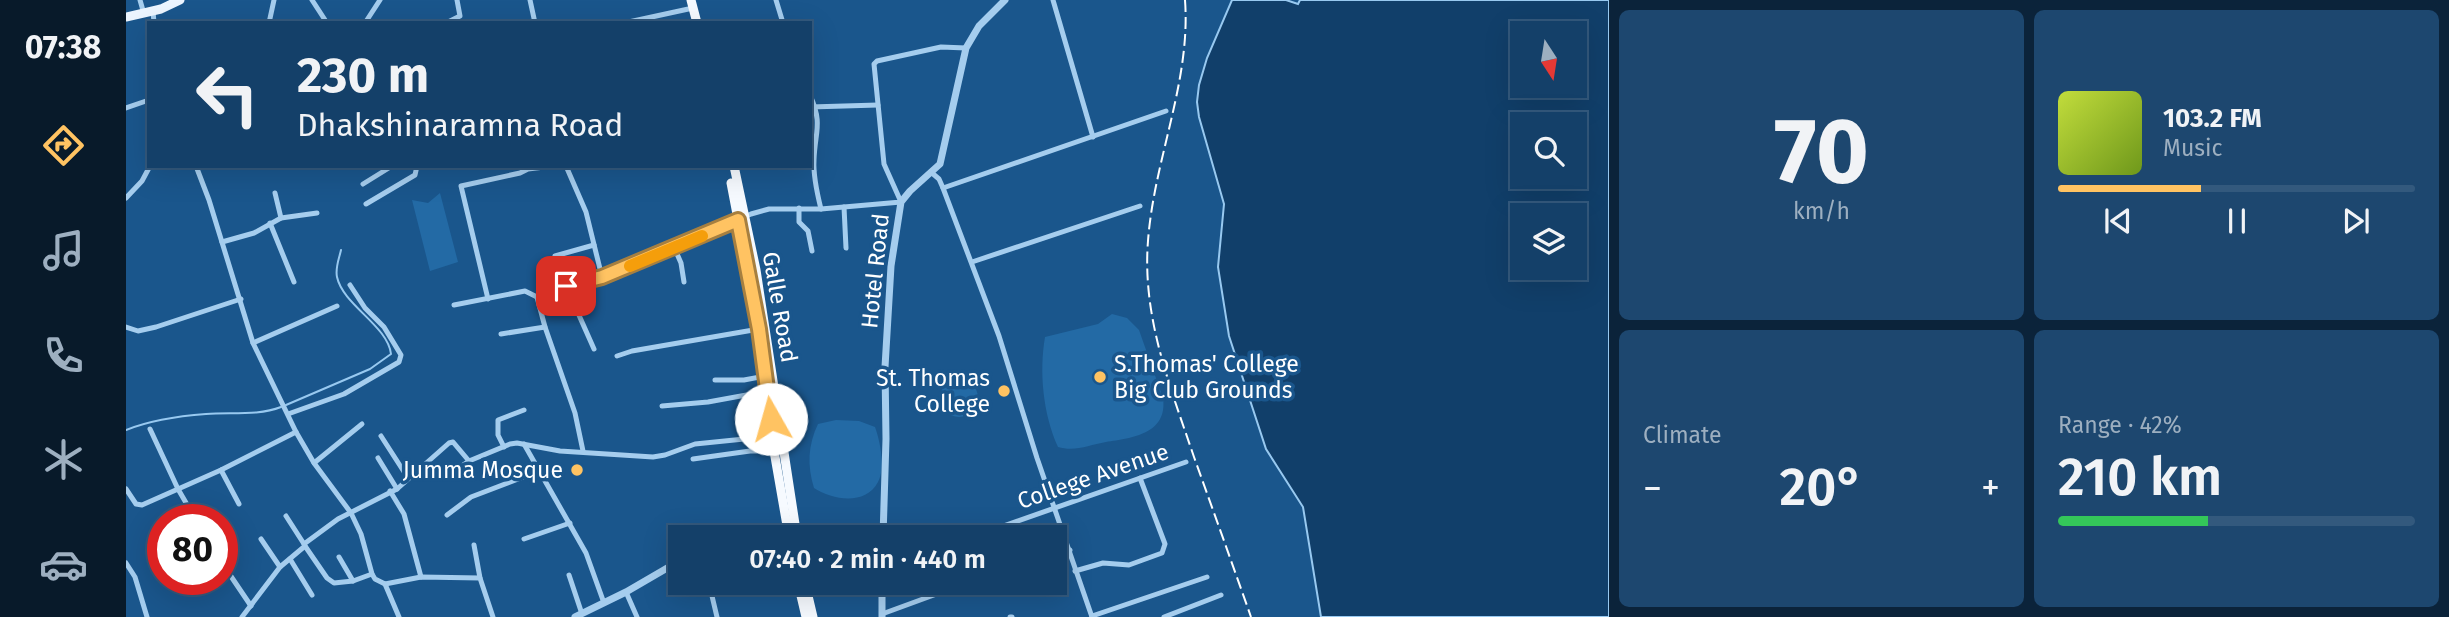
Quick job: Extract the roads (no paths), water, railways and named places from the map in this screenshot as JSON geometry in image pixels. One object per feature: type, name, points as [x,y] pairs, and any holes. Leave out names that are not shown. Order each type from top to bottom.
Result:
[{"type":"highway","points":[[694,3],[697,21]]},
{"type":"highway","points":[[694,3],[702,21]]},
{"type":"highway","name":"Galle Road","points":[[728,168],[756,270],[791,525]]},
{"type":"highway","name":"Galle Road","points":[[734,168],[765,376],[777,436],[774,451],[791,525]]},
{"type":"highway","points":[[804,595],[806,617]]},
{"type":"highway","points":[[804,595],[813,617]]},
{"type":"main road","points":[[126,18],[180,0]]},
{"type":"street","points":[[140,0],[154,9]]},
{"type":"street","points":[[269,21],[274,0]]},
{"type":"street","points":[[312,0],[326,21]]},
{"type":"street","points":[[450,21],[460,16],[457,0]]},
{"type":"street","points":[[530,0],[535,21]]},
{"type":"street","points":[[776,0],[782,21]]},
{"type":"street","name":"Hotel Road","points":[[883,525],[885,367],[891,266],[901,202],[942,160],[966,48],[979,26],[1005,0]]},
{"type":"street","points":[[1053,0],[1094,137]]},
{"type":"street","points":[[366,21],[378,1]]},
{"type":"street","points":[[631,21],[694,3]]},
{"type":"street","points":[[454,306],[525,291],[537,297],[602,277],[769,209],[821,209],[901,202],[896,185],[884,164],[874,64],[877,61],[941,47],[966,48]]},
{"type":"street","points":[[126,108],[147,101]]},
{"type":"street","points":[[821,209],[814,169],[819,129],[813,106],[878,105]]},
{"type":"street","points":[[943,188],[1166,111]]},
{"type":"street","points":[[126,198],[142,181],[149,168]]},
{"type":"street","points":[[196,168],[241,299],[253,343],[296,432],[314,463],[351,513],[361,534],[372,574],[385,583],[421,577],[480,578]]},
{"type":"street","points":[[363,184],[389,168]]},
{"type":"street","points":[[366,204],[415,175],[417,168]]},
{"type":"street","points":[[488,299],[461,186],[536,168]]},
{"type":"street","points":[[567,168],[586,212],[602,277]]},
{"type":"street","points":[[932,173],[939,179],[972,262],[1092,616],[1207,577]]},
{"type":"street","points":[[275,193],[281,218]]},
{"type":"street","points":[[972,262],[1140,206]]},
{"type":"street","points":[[844,207],[846,248]]},
{"type":"street","points":[[799,208],[799,222],[808,231],[812,251]]},
{"type":"street","points":[[222,243],[254,233],[281,218],[317,213]]},
{"type":"street","points":[[270,223],[294,282]]},
{"type":"street","points":[[555,256],[594,245]]},
{"type":"street","points":[[674,247],[681,263],[684,282]]},
{"type":"street","points":[[287,412],[344,394],[399,362],[401,355],[390,336],[365,308],[350,285]]},
{"type":"street","points":[[566,286],[594,349]]},
{"type":"street","points":[[537,297],[544,327],[575,413],[583,451]]},
{"type":"street","points":[[126,327],[138,331],[156,327],[241,299]]},
{"type":"street","points":[[253,343],[337,306]]},
{"type":"street","points":[[501,334],[544,327]]},
{"type":"street","points":[[617,356],[632,351],[759,329]]},
{"type":"street","points":[[715,380],[744,380],[765,376]]},
{"type":"street","points":[[663,406],[708,402],[768,391]]},
{"type":"street","points":[[504,447],[498,435],[498,420],[524,410]]},
{"type":"street","points":[[314,463],[362,424]]},
{"type":"street","points":[[150,429],[187,504]]},
{"type":"street","points":[[126,489],[136,504],[142,505],[221,470],[296,432]]},
{"type":"street","points":[[381,436],[406,480]]},
{"type":"street","points":[[450,474],[469,461],[504,447],[524,444],[560,451],[653,457],[665,456],[695,444],[777,436]]},
{"type":"street","points":[[242,617],[280,568],[305,545],[351,513],[394,490],[449,443],[453,442],[469,461]]},
{"type":"street","points":[[524,444],[586,553],[604,603]]},
{"type":"street","points":[[693,459],[750,451],[774,451]]},
{"type":"street","points":[[378,458],[404,514],[421,577]]},
{"type":"street","name":"College Avenue","points":[[1006,525],[1186,462]]},
{"type":"street","points":[[221,470],[239,504]]},
{"type":"street","points":[[447,515],[471,497],[539,471]]},
{"type":"street","points":[[1075,571],[1103,563],[1129,565],[1165,550],[1140,478]]},
{"type":"street","points":[[286,516],[327,578],[334,583],[353,581],[372,574]]},
{"type":"street","points":[[524,539],[570,523]]},
{"type":"street","points":[[261,539],[280,568]]},
{"type":"street","points":[[474,545],[480,578],[493,617]]},
{"type":"street","points":[[339,557],[353,581]]},
{"type":"street","points":[[290,559],[312,595]]},
{"type":"street","points":[[126,563],[135,577],[147,617]]},
{"type":"street","points":[[569,575],[579,616],[668,568]]},
{"type":"street","points":[[385,583],[399,617]]},
{"type":"street","points":[[238,587],[251,607]]},
{"type":"street","points":[[626,592],[637,617]]},
{"type":"street","points":[[712,595],[717,617]]},
{"type":"street","points":[[882,595],[882,616],[935,595]]},
{"type":"street","points":[[1164,617],[1221,595]]},
{"type":"waterway","points":[[286,405],[370,369],[391,354],[382,334],[341,287],[336,270],[341,250]]},
{"type":"waterway","points":[[126,430],[175,417],[254,413],[281,407]]},
{"type":"railway","points":[[1185,0],[1183,61],[1157,180],[1148,241],[1149,297],[1167,377],[1251,617]]},
{"type":"place","name":"S.Thomas' College Big Club Grounds","points":[[1100,377]]},
{"type":"place","name":"St. Thomas College","points":[[1004,391]]},
{"type":"place","name":"Jumma Mosque","points":[[577,470]]}]
